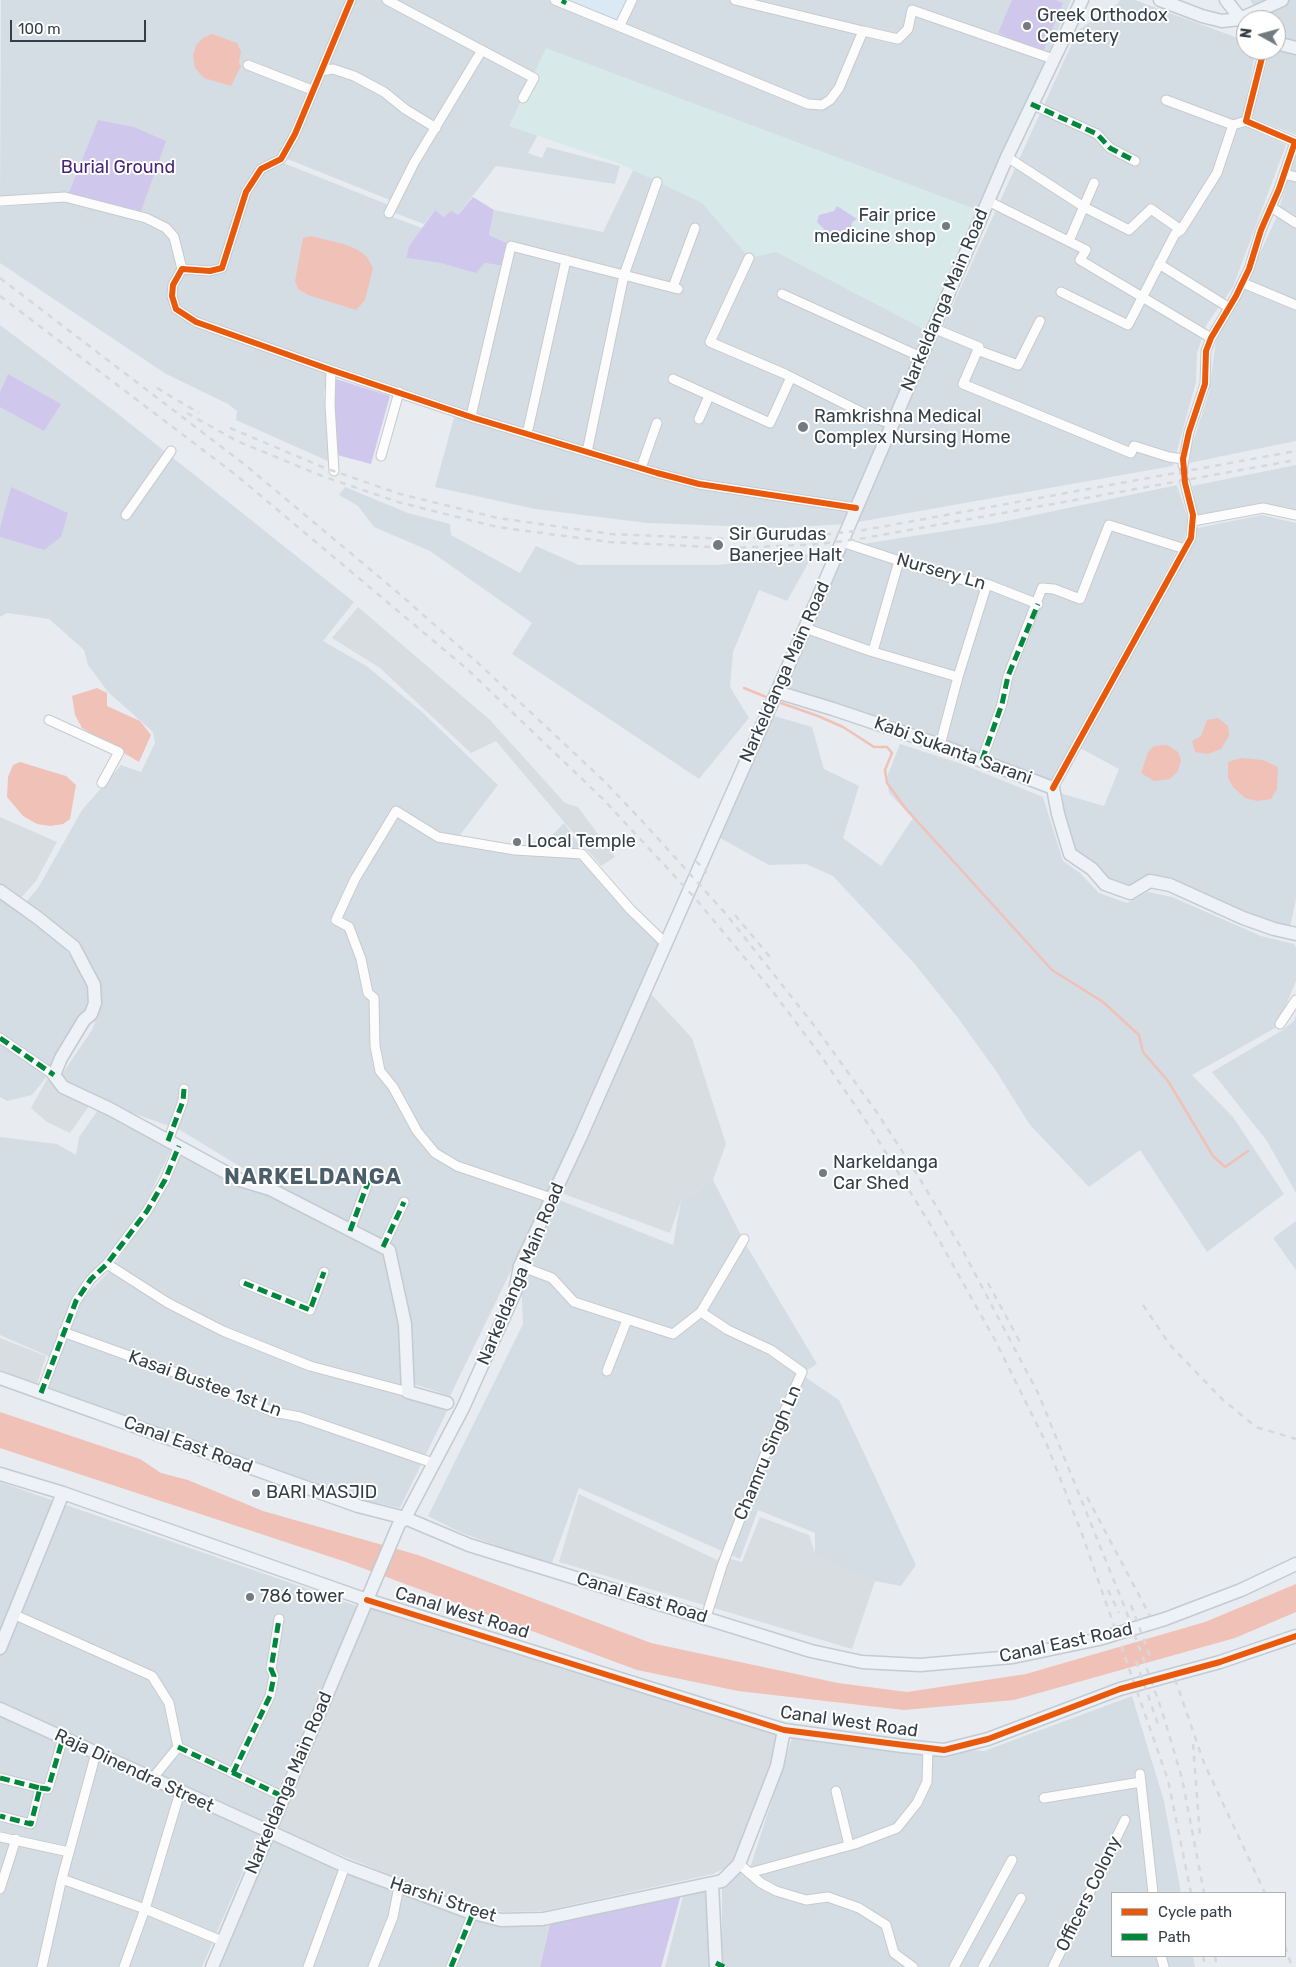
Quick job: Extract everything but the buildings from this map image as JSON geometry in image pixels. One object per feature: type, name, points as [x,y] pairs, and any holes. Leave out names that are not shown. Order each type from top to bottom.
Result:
[{"type":"main road","name":"Narkeldanga Main Road","points":[[212,1967],[269,1833],[282,1796],[402,1521],[463,1408],[511,1300],[520,1266],[580,1138],[777,692],[1007,156],[1082,0]]},
{"type":"main road","points":[[1160,0],[1212,19],[1236,21]]},
{"type":"main road","points":[[1226,0],[1236,13]]},
{"type":"main road","points":[[1264,10],[1282,0]]},
{"type":"main road","name":"Kabi Sukanta Sarani","points":[[777,692],[833,708],[940,745],[1052,788],[1070,854],[1092,869],[1106,884],[1130,893],[1150,881],[1170,885],[1243,918],[1274,929],[1296,934]]},
{"type":"main road","points":[[0,891],[74,947],[94,985],[95,1004],[91,1014],[84,1020],[61,1058],[54,1075],[64,1087],[110,1109],[240,1180],[270,1190],[389,1250],[405,1324],[408,1392],[447,1403]]},
{"type":"main road","name":"Canal East Road","points":[[0,1378],[469,1545],[706,1617],[810,1651],[870,1664],[920,1665],[1013,1658],[1099,1639],[1165,1619],[1242,1590],[1296,1564]]},
{"type":"main road","name":"Canal West Road","points":[[0,1474],[62,1493],[368,1600],[784,1730],[944,1750],[988,1739],[1120,1689],[1220,1662],[1296,1636]]},
{"type":"main road","points":[[0,1648],[62,1493]]},
{"type":"main road","name":"Raja Dinendra Street","points":[[0,1709],[269,1833]]},
{"type":"main road","points":[[718,1966],[712,1884],[722,1882],[739,1864],[777,1766],[784,1730]]},
{"type":"main road","name":"Harshi Street","points":[[269,1833],[345,1866],[473,1912],[501,1920],[543,1919],[712,1884]]},
{"type":"street","points":[[182,269],[210,271],[222,268],[246,192],[261,169],[282,159],[295,134],[351,0]]},
{"type":"street","points":[[387,0],[534,78],[523,98]]},
{"type":"street","points":[[620,26],[632,0]]},
{"type":"street","points":[[735,0],[898,39],[908,29],[912,10],[1053,59]]},
{"type":"street","points":[[561,1],[808,104],[822,105],[830,100],[839,88],[863,31]]},
{"type":"street","points":[[389,212],[414,163],[482,50]]},
{"type":"street","points":[[1246,121],[1261,60]]},
{"type":"street","points":[[248,65],[312,90]]},
{"type":"street","points":[[321,71],[332,70],[354,76],[384,92],[405,109],[436,128]]},
{"type":"street","points":[[933,328],[979,347],[963,384],[1132,453],[1134,446],[1183,462],[1189,432],[1205,384],[1206,351],[1228,307],[1243,284],[1295,141],[1246,121],[1233,124],[1166,100]]},
{"type":"street","points":[[1032,104],[1097,134],[1110,148],[1135,161]]},
{"type":"street","points":[[1061,292],[1128,325],[1175,234],[1181,230],[1217,173],[1233,124]]},
{"type":"street","points":[[1007,156],[1084,207],[1129,230],[1151,209],[1181,230]]},
{"type":"street","points":[[1284,174],[1296,177]]},
{"type":"street","points":[[588,452],[624,275],[657,182]]},
{"type":"street","points":[[1069,241],[1094,183]]},
{"type":"street","points":[[0,201],[65,197],[146,218],[166,228],[174,237],[182,269],[173,285],[172,296],[176,309],[196,322],[331,370],[471,416],[641,468],[699,484],[856,508]]},
{"type":"street","points":[[988,201],[1086,250],[1080,260],[1211,338]]},
{"type":"street","points":[[1271,207],[1296,223]]},
{"type":"street","points":[[471,416],[511,246],[676,288],[695,228]]},
{"type":"street","points":[[749,258],[710,342],[892,424]]},
{"type":"street","points":[[527,434],[566,260]]},
{"type":"street","points":[[1159,264],[1228,307]]},
{"type":"street","points":[[1243,284],[1296,306]]},
{"type":"street","points":[[782,294],[921,357]]},
{"type":"street","points":[[978,350],[1018,365],[1040,321]]},
{"type":"street","points":[[331,370],[330,405],[334,471]]},
{"type":"street","points":[[673,379],[770,423],[791,377]]},
{"type":"street","points":[[381,456],[399,392]]},
{"type":"street","points":[[699,419],[709,396]]},
{"type":"street","points":[[641,468],[657,423]]},
{"type":"street","points":[[126,515],[171,451]]},
{"type":"street","points":[[1052,788],[1164,590],[1170,574],[1191,538],[1193,515],[1185,483]]},
{"type":"street","points":[[1192,521],[1263,508],[1296,515]]},
{"type":"street","points":[[982,760],[1002,704],[1008,676],[1038,604],[1042,588],[1054,589],[1080,599],[1109,525],[1185,548]]},
{"type":"street","name":"Nursery Ln","points":[[842,542],[948,576],[987,584],[1038,604]]},
{"type":"street","points":[[873,651],[899,561]]},
{"type":"street","points":[[940,745],[958,677],[987,584]]},
{"type":"street","points":[[805,628],[930,670],[958,677]]},
{"type":"street","points":[[49,720],[119,752],[102,783]]},
{"type":"street","points":[[551,1198],[458,1166],[435,1152],[417,1131],[393,1087],[380,1071],[375,1046],[374,998],[368,993],[361,958],[349,926],[336,920],[355,879],[396,811],[438,837],[515,850],[582,854],[630,910],[666,944]]},
{"type":"street","points":[[1280,1024],[1296,1000]]},
{"type":"street","points":[[0,1038],[54,1075]]},
{"type":"street","points":[[41,1393],[76,1301],[90,1279],[107,1264],[147,1211],[165,1180],[184,1089]]},
{"type":"street","points":[[350,1231],[370,1178]]},
{"type":"street","points":[[383,1247],[404,1202]]},
{"type":"street","points":[[520,1266],[552,1278],[574,1302],[673,1334],[701,1312],[744,1239]]},
{"type":"street","points":[[107,1264],[168,1303],[224,1331],[310,1366],[408,1392]]},
{"type":"street","points":[[244,1283],[310,1310],[324,1272]]},
{"type":"street","name":"Chamru Singh Ln","points":[[701,1312],[728,1330],[771,1350],[802,1372],[764,1456],[722,1566],[706,1617]]},
{"type":"street","points":[[607,1371],[627,1320]]},
{"type":"street","name":"Kasai Bustee 1st Ln","points":[[63,1332],[204,1383],[273,1412],[300,1417],[433,1463]]},
{"type":"street","points":[[13,1614],[152,1676],[169,1703],[178,1747]]},
{"type":"street","points":[[233,1773],[270,1696],[274,1676],[271,1669],[279,1619]]},
{"type":"street","points":[[0,1778],[40,1788],[48,1788],[63,1738]]},
{"type":"street","points":[[178,1747],[282,1796]]},
{"type":"street","points":[[152,1779],[178,1747]]},
{"type":"street","points":[[749,1873],[849,1845],[897,1828],[917,1803],[927,1782],[928,1748]]},
{"type":"street","points":[[42,1967],[69,1852],[96,1753]]},
{"type":"street","points":[[1044,1798],[1140,1778],[1152,1892]]},
{"type":"street","points":[[0,1816],[31,1824],[40,1788]]},
{"type":"street","points":[[836,1791],[849,1845]]},
{"type":"street","points":[[124,1967],[145,1909],[180,1792]]},
{"type":"street","name":"Officers Colony","points":[[1053,1967],[1124,1820]]},
{"type":"street","points":[[0,1837],[69,1852]]},
{"type":"street","points":[[0,1889],[16,1839]]},
{"type":"street","points":[[954,1967],[1012,1860]]},
{"type":"street","points":[[739,1864],[761,1884],[802,1900],[825,1896],[860,1908],[886,1925],[894,1953],[912,1967]]},
{"type":"street","points":[[308,1967],[345,1866]]},
{"type":"street","points":[[62,1880],[145,1909],[222,1941]]},
{"type":"street","points":[[373,1967],[393,1917],[399,1886]]},
{"type":"street","points":[[984,1967],[1021,1898]]},
{"type":"street","points":[[450,1967],[473,1912]]},
{"type":"shaded area","points":[[1,0],[346,0],[280,155],[255,169],[240,192],[219,267],[185,267],[179,237],[168,224],[62,194],[0,196]]},
{"type":"shaded area","points":[[354,0],[383,0],[477,51],[390,200],[285,158]]},
{"type":"shaded area","points":[[396,0],[548,0],[619,30],[636,0],[1071,0],[853,503],[687,478],[475,413],[514,251],[513,242],[507,243],[489,235],[494,210],[603,232],[642,152],[539,133],[528,153],[542,158],[547,147],[620,166],[615,184],[496,166],[458,215],[444,217],[435,210],[424,224],[392,212],[403,187],[482,53],[534,75]]},
{"type":"shaded area","points":[[566,0],[628,0],[619,21]]},
{"type":"shaded area","points":[[1120,0],[1135,0],[1236,37],[1236,60],[1254,60],[1241,124],[1286,145],[1233,287],[1207,324],[1197,353],[1196,382],[1173,466],[858,522],[929,357],[1078,30],[1090,22],[1096,23],[1105,18]]},
{"type":"shaded area","points":[[1250,0],[1296,0],[1296,135],[1252,118],[1267,60],[1286,60],[1286,10],[1256,10]]},
{"type":"shaded area","points":[[212,34],[237,43],[241,52],[239,62],[241,66],[231,86],[204,78],[195,68],[193,56],[196,45],[203,38]]},
{"type":"shaded area","points":[[546,48],[983,212],[935,335],[776,252],[749,258],[702,203],[620,164],[509,126]]},
{"type":"shaded area","points":[[1296,151],[1296,441],[1189,463],[1191,448],[1209,392],[1216,340],[1238,301],[1277,216]]},
{"type":"shaded area","points":[[281,162],[389,205],[387,215],[422,228],[409,246],[406,258],[440,263],[476,272],[485,263],[503,266],[468,410],[197,319],[179,307],[175,298],[175,287],[184,273],[225,269],[247,194],[263,173]]},
{"type":"shaded area","points":[[64,202],[93,207],[161,229],[170,240],[177,268],[169,287],[170,304],[177,316],[194,326],[328,372],[324,393],[330,462],[236,420],[237,411],[228,404],[166,374],[0,263],[0,207]]},
{"type":"shaded area","points":[[311,236],[347,245],[367,257],[373,268],[365,300],[356,310],[308,295],[298,289],[295,281],[303,238]]},
{"type":"shaded area","points":[[0,325],[113,410],[354,602],[323,641],[368,667],[422,712],[498,785],[457,839],[522,847],[553,834],[564,823],[631,917],[660,943],[546,1199],[450,1396],[411,1383],[394,1248],[282,1192],[180,1130],[105,1103],[66,1084],[62,1074],[92,1030],[102,1003],[98,984],[78,946],[25,903],[38,888],[82,810],[121,765],[141,772],[155,743],[153,732],[108,692],[88,665],[84,650],[49,619],[7,613],[0,617]]},
{"type":"shaded area","points":[[455,414],[661,479],[849,510],[844,524],[784,528],[647,523],[535,509],[435,487]]},
{"type":"shaded area","points":[[1296,465],[1296,511],[1262,503],[1197,515],[1192,486]]},
{"type":"shaded area","points":[[1177,485],[1188,518],[1185,536],[1051,781],[783,688],[843,547],[997,523]]},
{"type":"shaded area","points":[[345,487],[408,513],[450,524],[451,535],[520,573],[536,546],[579,565],[719,565],[814,553],[787,601],[759,590],[733,652],[730,687],[749,718],[699,779],[512,654],[532,623],[430,551],[374,527],[358,506],[339,495]]},
{"type":"shaded area","points":[[1262,515],[1296,523],[1296,899],[1289,932],[1148,880],[1125,889],[1102,881],[1070,849],[1053,791],[1104,806],[1119,769],[1078,747],[1192,529]]},
{"type":"shaded area","points":[[358,607],[490,720],[565,803],[578,807],[615,857],[601,866],[496,741],[471,753],[380,668],[332,638]]},
{"type":"shaded area","points":[[97,688],[107,693],[107,706],[140,721],[151,735],[139,762],[82,728],[75,715],[72,696]]},
{"type":"shaded area","points":[[771,715],[812,727],[824,769],[859,786],[843,838],[881,866],[913,818],[889,793],[887,777],[900,744],[962,764],[1043,797],[1063,861],[1080,873],[1099,893],[1127,903],[1148,892],[1172,897],[1261,936],[1294,944],[1296,947],[1296,981],[1277,1027],[1192,1075],[1233,1117],[1284,1194],[1207,1252],[1140,1150],[1089,1187],[1030,1125],[996,1071],[958,1018],[913,962],[833,876],[806,864],[769,865],[718,837]]},
{"type":"shaded area","points":[[1218,718],[1228,726],[1229,736],[1221,749],[1208,754],[1195,752],[1192,741],[1201,736],[1207,720]]},
{"type":"shaded area","points":[[1167,745],[1178,752],[1181,760],[1178,771],[1170,779],[1154,781],[1141,773],[1148,752],[1154,746]]},
{"type":"shaded area","points":[[1241,758],[1263,760],[1278,767],[1277,789],[1271,799],[1257,801],[1245,798],[1233,787],[1228,778],[1228,762]]},
{"type":"shaded area","points":[[20,762],[66,776],[76,785],[70,819],[63,824],[50,826],[37,824],[23,816],[7,797],[8,777],[13,765]]},
{"type":"shaded area","points":[[0,817],[57,842],[36,881],[19,900],[0,886]]},
{"type":"shaded area","points":[[0,898],[41,927],[66,950],[87,982],[91,1005],[56,1065],[32,1095],[7,1101],[0,1097]]},
{"type":"shaded area","points":[[650,993],[692,1038],[726,1144],[713,1180],[681,1201],[670,1233],[561,1193]]},
{"type":"shaded area","points":[[1296,1015],[1296,1193],[1267,1141],[1212,1072],[1281,1031],[1294,1021]]},
{"type":"shaded area","points":[[47,1079],[89,1106],[70,1133],[47,1122],[31,1108]]},
{"type":"shaded area","points":[[98,1110],[176,1140],[142,1211],[72,1303],[50,1357],[0,1335],[0,1137],[57,1144],[76,1155],[79,1137]]},
{"type":"shaded area","points":[[184,1143],[383,1252],[411,1390],[448,1409],[400,1508],[347,1497],[263,1465],[47,1390],[63,1332],[81,1301],[115,1265],[149,1212]]},
{"type":"shaded area","points":[[713,1180],[745,1243],[817,1364],[801,1374],[839,1400],[916,1565],[901,1586],[875,1581],[815,1556],[815,1533],[758,1510],[740,1559],[579,1488],[551,1566],[462,1533],[428,1516],[523,1324],[521,1278],[557,1199],[673,1245],[681,1201]]},
{"type":"shaded area","points":[[1296,1221],[1296,1270],[1273,1238]]},
{"type":"shaded area","points":[[0,1338],[46,1356],[37,1385],[0,1370]]},
{"type":"shaded area","points":[[0,1412],[140,1459],[161,1473],[188,1480],[263,1511],[418,1555],[651,1643],[838,1683],[907,1692],[1026,1674],[1205,1622],[1296,1584],[1296,1612],[1235,1638],[1014,1700],[904,1710],[738,1691],[637,1670],[346,1562],[0,1448]]},
{"type":"shaded area","points":[[0,1482],[357,1606],[202,1967],[0,1967]]},
{"type":"shaded area","points":[[579,1494],[717,1560],[720,1556],[742,1562],[760,1517],[809,1535],[816,1556],[875,1581],[852,1649],[559,1562]]},
{"type":"shaded area","points":[[369,1607],[777,1732],[773,1764],[731,1865],[713,1874],[543,1911],[504,1912],[468,1906],[276,1829]]},
{"type":"shaded area","points":[[1132,1696],[1164,1801],[1181,1892],[1111,1892],[1111,1957],[1193,1957],[1195,1967],[722,1967],[722,1881],[751,1865],[792,1738],[984,1751]]},
{"type":"shaded area","points":[[271,1840],[497,1924],[549,1926],[540,1967],[217,1967]]},
{"type":"shaded area","points":[[707,1889],[709,1967],[665,1967],[683,1896]]},
{"type":"green space","name":"Greek Orthodox Cemetery","points":[[1012,0],[1056,0],[1063,3],[1043,52],[998,33]]},
{"type":"green space","name":"Burial Ground","points":[[98,120],[134,127],[166,141],[140,214],[68,195]]},
{"type":"green space","points":[[473,197],[494,210],[489,235],[507,243],[503,266],[485,263],[476,273],[440,263],[406,258],[409,246],[435,210],[444,217],[451,211],[458,215]]},
{"type":"green space","points":[[837,206],[857,219],[852,222],[850,234],[843,238],[843,242],[837,243],[822,235],[824,229],[817,222],[819,215],[834,211]]},
{"type":"green space","points":[[8,374],[61,404],[44,431],[0,407],[0,392]]},
{"type":"green space","points":[[333,378],[390,396],[371,464],[337,455]]},
{"type":"green space","points":[[11,487],[68,513],[61,537],[44,550],[0,537],[0,528]]},
{"type":"green space","points":[[681,1895],[661,1967],[540,1967],[550,1923]]},
{"type":"waterway","points":[[744,688],[771,699]]},
{"type":"waterway","points":[[778,702],[843,727],[874,747],[887,747],[892,753],[885,770],[887,783],[906,809],[1052,970],[1103,1002],[1139,1035],[1143,1052],[1168,1081],[1213,1156],[1225,1167],[1248,1151]]},
{"type":"tunnel","points":[[1183,465],[1185,483]]},
{"type":"railway","points":[[0,278],[244,464],[396,591],[479,664],[603,780],[643,822],[726,914],[813,1024],[878,1114],[915,1171],[962,1249],[1039,1395],[1125,1608],[1162,1711],[1182,1778],[1204,1892]]},
{"type":"railway","points":[[0,296],[236,475],[467,669],[603,799],[695,898],[773,992],[819,1053],[868,1124],[930,1224],[995,1340],[1047,1445],[1082,1534],[1168,1780],[1191,1892]]},
{"type":"railway","points":[[157,388],[199,413]]},
{"type":"railway","points":[[187,413],[237,441],[322,476],[398,502],[497,527],[610,542],[730,548],[821,544],[865,538],[1296,460]]},
{"type":"railway","points":[[230,428],[325,468],[400,494],[498,518],[611,534],[730,539],[821,535],[864,530],[1296,451]]},
{"type":"railway","points":[[696,861],[707,873]]},
{"type":"railway","points":[[735,915],[770,957]]},
{"type":"railway","points":[[988,1283],[1021,1344]]},
{"type":"railway","points":[[1143,1305],[1170,1345],[1222,1399],[1256,1427],[1296,1439]]},
{"type":"railway","points":[[1087,1497],[1150,1616]]},
{"type":"railway","points":[[1108,1590],[1119,1613]]},
{"type":"railway","points":[[1131,1605],[1151,1659]]},
{"type":"railway","points":[[1136,1661],[1159,1727]]},
{"type":"railway","points":[[1175,1679],[1204,1763],[1265,1892]]},
{"type":"railway","points":[[1193,1744],[1200,1836]]},
{"type":"railway","points":[[1286,1949],[1292,1967]]},
{"type":"railway","points":[[1203,1957],[1205,1967]]},
{"type":"railway","points":[[1215,1957],[1217,1967]]},
{"type":"marked path","points":[[563,4],[565,0]]},
{"type":"marked path","points":[[1031,104],[1097,134],[1110,148],[1135,161]]},
{"type":"marked path","points":[[982,760],[1002,704],[1008,676],[1038,604]]},
{"type":"marked path","points":[[0,1038],[54,1075]]},
{"type":"marked path","points":[[168,1141],[183,1101],[184,1089]]},
{"type":"marked path","points":[[41,1393],[76,1301],[91,1279],[107,1264],[147,1211],[165,1180],[179,1146]]},
{"type":"marked path","points":[[350,1231],[370,1177]]},
{"type":"marked path","points":[[383,1247],[404,1202]]},
{"type":"marked path","points":[[244,1283],[310,1310],[324,1272]]},
{"type":"marked path","points":[[233,1773],[270,1696],[274,1676],[271,1669],[279,1619]]},
{"type":"marked path","points":[[40,1788],[48,1789],[63,1738]]},
{"type":"marked path","points":[[178,1747],[282,1796]]},
{"type":"marked path","points":[[0,1778],[40,1788],[31,1824],[0,1816]]},
{"type":"marked path","points":[[451,1967],[473,1913]]},
{"type":"marked path","points":[[716,1963],[724,1967]]},
{"type":"cycle path","points":[[351,0],[295,134],[281,159],[261,169],[246,192],[222,268],[210,271],[182,269],[173,285],[172,296],[176,309],[196,322],[331,370],[474,418],[657,473],[699,484],[856,508]]},
{"type":"cycle path","points":[[1053,788],[1191,538],[1193,515],[1185,483],[1183,459],[1189,432],[1205,384],[1206,351],[1211,338],[1236,296],[1249,269],[1261,230],[1279,189],[1295,142],[1246,121],[1261,60]]},
{"type":"cycle path","points":[[367,1600],[784,1730],[944,1750],[988,1739],[1120,1689],[1220,1662],[1296,1636]]},
{"type":"place","name":"Greek Orthodox Cemetery","points":[[1027,26]]},
{"type":"place","name":"Fair price medicine shop","points":[[946,226]]},
{"type":"place","name":"Ramkrishna Medical Complex Nursing Home","points":[[803,427]]},
{"type":"place","name":"Sir Gurudas Banerjee Halt","points":[[718,545]]},
{"type":"place","name":"Local Temple","points":[[517,842]]},
{"type":"place","name":"Narkeldanga Car Shed","points":[[823,1173]]},
{"type":"place","name":"BARI MASJID","points":[[256,1493]]},
{"type":"place","name":"786 tower","points":[[250,1597]]},
{"type":"district","name":"NARKELDANGA","points":[[313,1178]]}]
